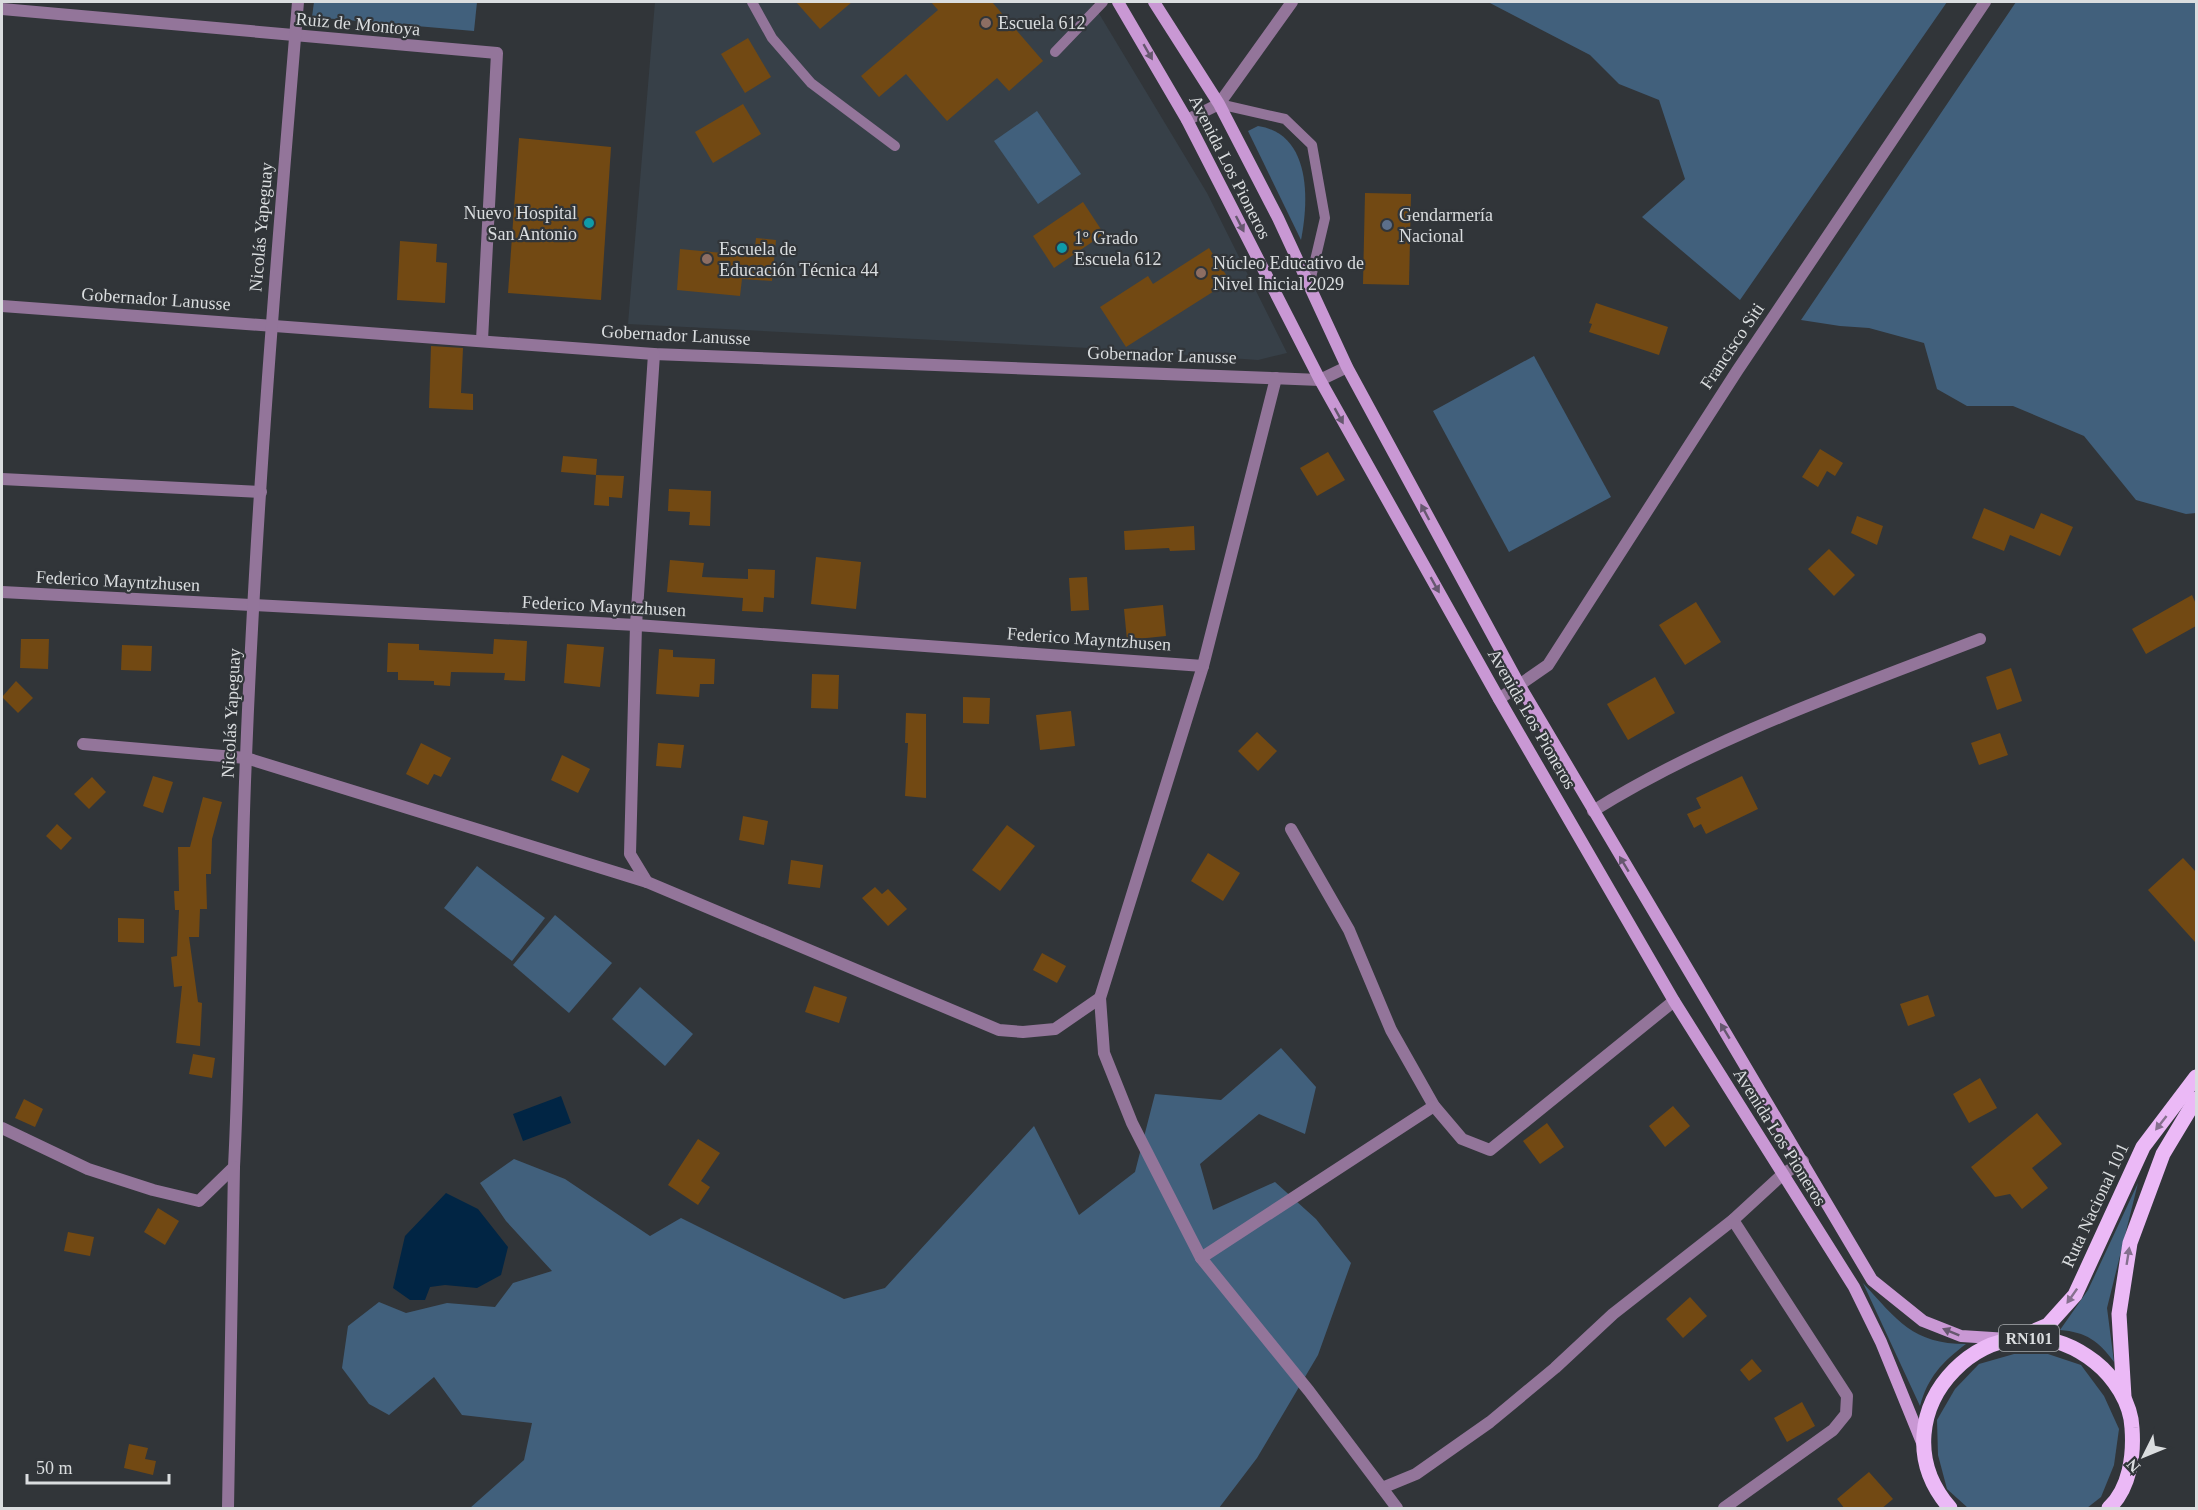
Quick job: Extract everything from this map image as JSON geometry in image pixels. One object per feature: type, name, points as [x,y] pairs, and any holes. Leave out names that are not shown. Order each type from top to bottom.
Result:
[{"type":"main road","name":"Avenida Los Pioneros","points":[[1118,2],[1186,120],[1320,380],[1499,699],[1674,1001],[1854,1287],[1881,1342],[1925,1448]]},
{"type":"main road","name":"Avenida Los Pioneros","points":[[1154,2],[1219,104],[1347,367],[1520,686],[1872,1280],[1923,1321],[1960,1336],[2014,1338]]},
{"type":"main road","name":"Ruta Nacional 101","points":[[2014,1338],[2048,1325],[2075,1295],[2143,1147],[2196,1077]]},
{"type":"main road","name":"RN101","points":[[2124,1509],[2134,1449],[2132,1422],[2124,1397],[2119,1314],[2130,1243],[2163,1154],[2196,1099]]},
{"type":"main road","name":"RN101","points":[[1950,1509],[1942,1500],[1930,1475],[1925,1448],[1927,1418],[1937,1390],[1956,1366],[1980,1348],[2014,1338],[2052,1339],[2081,1351],[2106,1371],[2124,1397]]},
{"type":"main road","name":"RN101","points":[[2109,1509],[2129,1474]]},
{"type":"street","name":"Nicolás Yapeguay","points":[[228,1509],[234,1167],[246,758],[271,325],[297,2]]},
{"type":"street","points":[[1186,120],[1219,104],[1292,2]]},
{"type":"street","name":"Francisco Siti","points":[[1499,699],[1548,665],[1737,371],[1985,2]]},
{"type":"street","name":"Ruiz de Montoya","points":[[2,9],[497,53],[482,340]]},
{"type":"street","name":"Gobernador Lanusse","points":[[2,306],[654,354],[1320,380],[1347,367]]},
{"type":"street","points":[[647,882],[630,854],[636,625],[654,354]]},
{"type":"street","points":[[1276,378],[1203,666],[1100,998],[1104,1053],[1132,1123],[1201,1258],[1309,1391],[1397,1509]]},
{"type":"street","points":[[2,479],[261,492]]},
{"type":"street","name":"Federico Mayntzhusen","points":[[2,592],[254,607],[636,625],[1203,666]]},
{"type":"street","points":[[1593,811],[1630,787],[1790,712],[1980,639]]},
{"type":"street","points":[[83,744],[246,758],[647,882],[999,1030],[1023,1032],[1055,1029],[1100,998]]},
{"type":"street","points":[[1291,829],[1349,930],[1391,1030],[1434,1106],[1462,1139],[1490,1150],[1674,1001]]},
{"type":"street","points":[[1201,1258],[1434,1106]]},
{"type":"street","points":[[2,1128],[88,1169],[153,1190],[199,1201],[234,1167]]},
{"type":"street","points":[[1382,1488],[1416,1473],[1490,1422],[1555,1368],[1613,1314],[1733,1220],[1782,1175],[1803,1161]]},
{"type":"street","points":[[1724,1509],[1833,1430],[1846,1414],[1847,1396],[1733,1220]]},
{"type":"lane","points":[[752,2],[772,38],[812,83],[895,146]]},
{"type":"lane","points":[[1055,52],[1103,2]]},
{"type":"lane","points":[[1219,104],[1285,119],[1312,145],[1325,218],[1309,286]]},
{"type":"shaded area","points":[[314,2],[477,2],[474,31],[312,17]]},
{"type":"shaded area","points":[[655,2],[1092,2],[1207,193],[1287,353],[1258,360],[1089,348],[628,324]]},
{"type":"shaded area","points":[[1488,2],[1947,2],[1740,300],[1642,217],[1685,179],[1659,100],[1619,84],[1590,55]]},
{"type":"shaded area","points":[[2016,2],[2196,2],[2196,513],[2186,514],[2136,500],[2084,436],[2013,406],[1967,406],[1937,389],[1924,343],[1869,328],[1801,320]]},
{"type":"shaded area","points":[[1037,111],[1081,174],[1038,204],[994,141]]},
{"type":"shaded area","points":[[1258,126],[1275,132],[1288,142],[1297,155],[1305,188],[1301,240],[1248,131]]},
{"type":"shaded area","points":[[1534,356],[1611,497],[1509,552],[1433,411]]},
{"type":"shaded area","points":[[477,866],[545,918],[512,961],[444,908]]},
{"type":"shaded area","points":[[555,915],[612,963],[569,1013],[513,965]]},
{"type":"shaded area","points":[[640,987],[693,1034],[665,1066],[612,1019]]},
{"type":"shaded area","points":[[1281,1048],[1316,1087],[1305,1134],[1259,1114],[1200,1164],[1213,1210],[1275,1182],[1316,1219],[1351,1263],[1318,1355],[1257,1458],[1219,1508],[470,1508],[524,1460],[532,1423],[462,1415],[434,1377],[389,1415],[369,1404],[342,1368],[348,1326],[379,1302],[406,1313],[447,1303],[495,1307],[513,1283],[552,1271],[506,1221],[480,1183],[514,1159],[565,1179],[650,1236],[681,1218],[844,1299],[885,1288],[1034,1126],[1079,1215],[1135,1172],[1155,1094],[1221,1100]]},
{"type":"shaded area","points":[[561,1096],[571,1123],[523,1141],[513,1114]]},
{"type":"shaded area","points":[[2138,1183],[2107,1308],[2114,1362],[2103,1348],[2085,1335],[2060,1330],[2088,1290]]},
{"type":"shaded area","points":[[446,1193],[478,1209],[508,1247],[501,1275],[477,1288],[445,1285],[430,1287],[425,1300],[410,1300],[393,1288],[405,1236]]},
{"type":"shaded area","points":[[1863,1283],[1907,1327],[1932,1340],[1966,1344],[1937,1371],[1927,1387],[1920,1406]]},
{"type":"shaded area","points":[[2014,1354],[2048,1354],[2081,1365],[2104,1396],[2119,1429],[2114,1465],[2101,1497],[2087,1508],[1968,1508],[1947,1489],[1938,1455],[1937,1420],[1955,1389],[1979,1364]]},
{"type":"building","points":[[796,2],[852,2],[820,29]]},
{"type":"building","points":[[931,2],[992,2],[1043,61],[1009,91],[997,78],[947,121],[906,74],[879,97],[861,76],[938,10]]},
{"type":"building","points":[[748,38],[771,77],[745,93],[721,54]]},
{"type":"building","points":[[743,104],[761,134],[713,163],[695,132]]},
{"type":"building","name":"Nuevo Hospital San Antonio","points":[[519,138],[611,147],[601,300],[508,293]]},
{"type":"building","points":[[1365,193],[1411,194],[1409,285],[1363,284]]},
{"type":"building","name":"1º Grado Escuela 612","points":[[1083,202],[1104,234],[1054,268],[1033,236]]},
{"type":"building","points":[[756,238],[776,240],[772,281],[742,279],[740,296],[677,290],[680,249],[754,256]]},
{"type":"building","points":[[400,241],[437,244],[436,262],[447,263],[445,303],[397,300]]},
{"type":"building","points":[[1209,248],[1230,281],[1126,347],[1100,307],[1148,276],[1153,284]]},
{"type":"building","points":[[1596,303],[1668,327],[1659,355],[1589,332],[1592,324],[1589,323]]},
{"type":"building","points":[[431,346],[463,348],[461,393],[473,394],[473,410],[429,408]]},
{"type":"building","points":[[1820,449],[1843,463],[1835,476],[1827,471],[1818,487],[1802,477]]},
{"type":"building","points":[[1328,452],[1345,480],[1317,496],[1300,468]]},
{"type":"building","points":[[563,456],[597,459],[596,475],[561,472]]},
{"type":"building","points":[[596,475],[624,476],[622,498],[609,497],[609,506],[594,505]]},
{"type":"building","points":[[669,489],[711,491],[710,526],[689,525],[690,512],[668,511]]},
{"type":"building","points":[[1984,508],[2034,529],[2041,513],[2073,527],[2060,556],[2010,535],[2004,551],[1972,538]]},
{"type":"building","points":[[1857,516],[1883,526],[1877,545],[1851,533]]},
{"type":"building","points":[[1194,526],[1195,550],[1170,551],[1169,548],[1125,550],[1124,531]]},
{"type":"building","points":[[1829,549],[1855,575],[1834,596],[1808,569]]},
{"type":"building","points":[[816,557],[861,562],[856,609],[811,604]]},
{"type":"building","points":[[670,560],[704,563],[702,577],[748,579],[748,569],[775,570],[774,598],[764,597],[763,612],[742,611],[743,598],[667,592]]},
{"type":"building","points":[[1087,577],[1089,610],[1071,611],[1069,578]]},
{"type":"building","points":[[2192,595],[2196,604],[2196,626],[2146,654],[2132,629]]},
{"type":"building","points":[[1696,602],[1721,642],[1685,665],[1659,625]]},
{"type":"building","points":[[1163,605],[1166,636],[1127,640],[1124,609]]},
{"type":"building","points":[[21,639],[49,639],[48,669],[20,668]]},
{"type":"building","points":[[494,639],[527,641],[525,681],[504,680],[505,673],[451,672],[450,686],[434,685],[434,681],[398,680],[398,672],[387,672],[388,643],[419,644],[419,650],[493,654]]},
{"type":"building","points":[[567,644],[604,647],[600,687],[564,683]]},
{"type":"building","points":[[122,645],[152,646],[151,671],[121,670]]},
{"type":"building","points":[[659,649],[673,650],[673,657],[715,659],[714,684],[700,684],[699,697],[656,694]]},
{"type":"building","points":[[2011,668],[2022,701],[1997,710],[1986,677]]},
{"type":"building","points":[[812,674],[839,675],[838,709],[811,708]]},
{"type":"building","points":[[1655,677],[1675,713],[1628,740],[1607,704]]},
{"type":"building","points":[[16,681],[33,698],[18,713],[2,697]]},
{"type":"building","points":[[963,697],[990,698],[989,724],[963,723]]},
{"type":"building","points":[[1071,711],[1075,746],[1040,750],[1036,715]]},
{"type":"building","points":[[906,713],[926,714],[926,798],[905,796],[908,743],[905,743]]},
{"type":"building","points":[[1257,732],[1277,751],[1258,771],[1238,751]]},
{"type":"building","points":[[2000,733],[2008,755],[1979,765],[1971,743]]},
{"type":"building","points":[[421,743],[451,758],[441,777],[434,774],[428,785],[406,774]]},
{"type":"building","points":[[658,743],[684,745],[681,768],[656,766]]},
{"type":"building","points":[[562,755],[590,769],[578,793],[551,780]]},
{"type":"building","points":[[153,776],[173,782],[163,813],[143,806]]},
{"type":"building","points":[[1742,776],[1758,809],[1706,834],[1701,824],[1694,828],[1687,814],[1701,808],[1696,798]]},
{"type":"building","points":[[92,777],[106,792],[89,809],[74,794]]},
{"type":"building","points":[[203,797],[222,802],[212,839],[211,874],[206,874],[207,909],[200,909],[199,937],[189,937],[198,1002],[202,1003],[200,1046],[176,1043],[182,986],[174,987],[171,957],[177,956],[179,910],[175,910],[174,891],[179,891],[178,847],[190,847]]},
{"type":"building","points":[[743,816],[768,821],[764,845],[739,840]]},
{"type":"building","points":[[57,824],[72,838],[61,850],[46,836]]},
{"type":"building","points":[[1007,825],[1035,846],[1000,891],[972,870]]},
{"type":"building","points":[[1208,853],[1240,873],[1223,901],[1191,881]]},
{"type":"building","points":[[2183,858],[2196,872],[2196,943],[2148,890]]},
{"type":"building","points":[[791,860],[823,865],[820,888],[788,884]]},
{"type":"building","points":[[875,887],[882,894],[888,889],[907,909],[888,926],[862,898]]},
{"type":"building","points":[[118,918],[144,919],[144,943],[118,942]]},
{"type":"building","points":[[1042,953],[1066,966],[1057,983],[1033,970]]},
{"type":"building","points":[[814,986],[847,997],[839,1023],[805,1012]]},
{"type":"building","points":[[1928,995],[1935,1016],[1908,1026],[1900,1004]]},
{"type":"building","points":[[193,1054],[215,1058],[212,1078],[189,1074]]},
{"type":"building","points":[[1980,1078],[1997,1108],[1969,1123],[1953,1094]]},
{"type":"building","points":[[24,1099],[43,1109],[35,1127],[15,1118]]},
{"type":"building","points":[[1673,1106],[1690,1126],[1665,1147],[1649,1126]]},
{"type":"building","points":[[2037,1113],[2062,1144],[2032,1168],[2048,1188],[2022,1209],[2010,1194],[1995,1197],[1971,1167]]},
{"type":"building","points":[[1547,1123],[1564,1147],[1540,1164],[1523,1141]]},
{"type":"building","points":[[698,1139],[720,1153],[701,1181],[710,1187],[698,1205],[668,1185]]},
{"type":"building","points":[[158,1208],[179,1221],[165,1245],[144,1232]]},
{"type":"building","points":[[68,1232],[94,1237],[90,1256],[64,1251]]},
{"type":"building","points":[[1690,1297],[1707,1316],[1683,1338],[1666,1319]]},
{"type":"building","points":[[1752,1359],[1762,1371],[1749,1381],[1740,1370]]},
{"type":"building","points":[[1802,1402],[1815,1426],[1787,1442],[1774,1418]]},
{"type":"building","points":[[129,1444],[148,1448],[145,1459],[156,1461],[153,1475],[124,1468]]},
{"type":"building","points":[[1869,1472],[1893,1499],[1881,1509],[1845,1509],[1837,1499]]},
{"type":"place","name":"Escuela 612","points":[[986,23]]},
{"type":"place","name":"Nuevo Hospital San Antonio","points":[[589,223]]},
{"type":"place","name":"Gendarmería Nacional","points":[[1387,225]]},
{"type":"place","name":"1º Grado Escuela 612","points":[[1062,248]]},
{"type":"place","name":"Escuela de Educación Técnica 44","points":[[707,259]]},
{"type":"place","name":"Núcleo Educativo de Nivel Inicial 2029","points":[[1201,273]]}]
